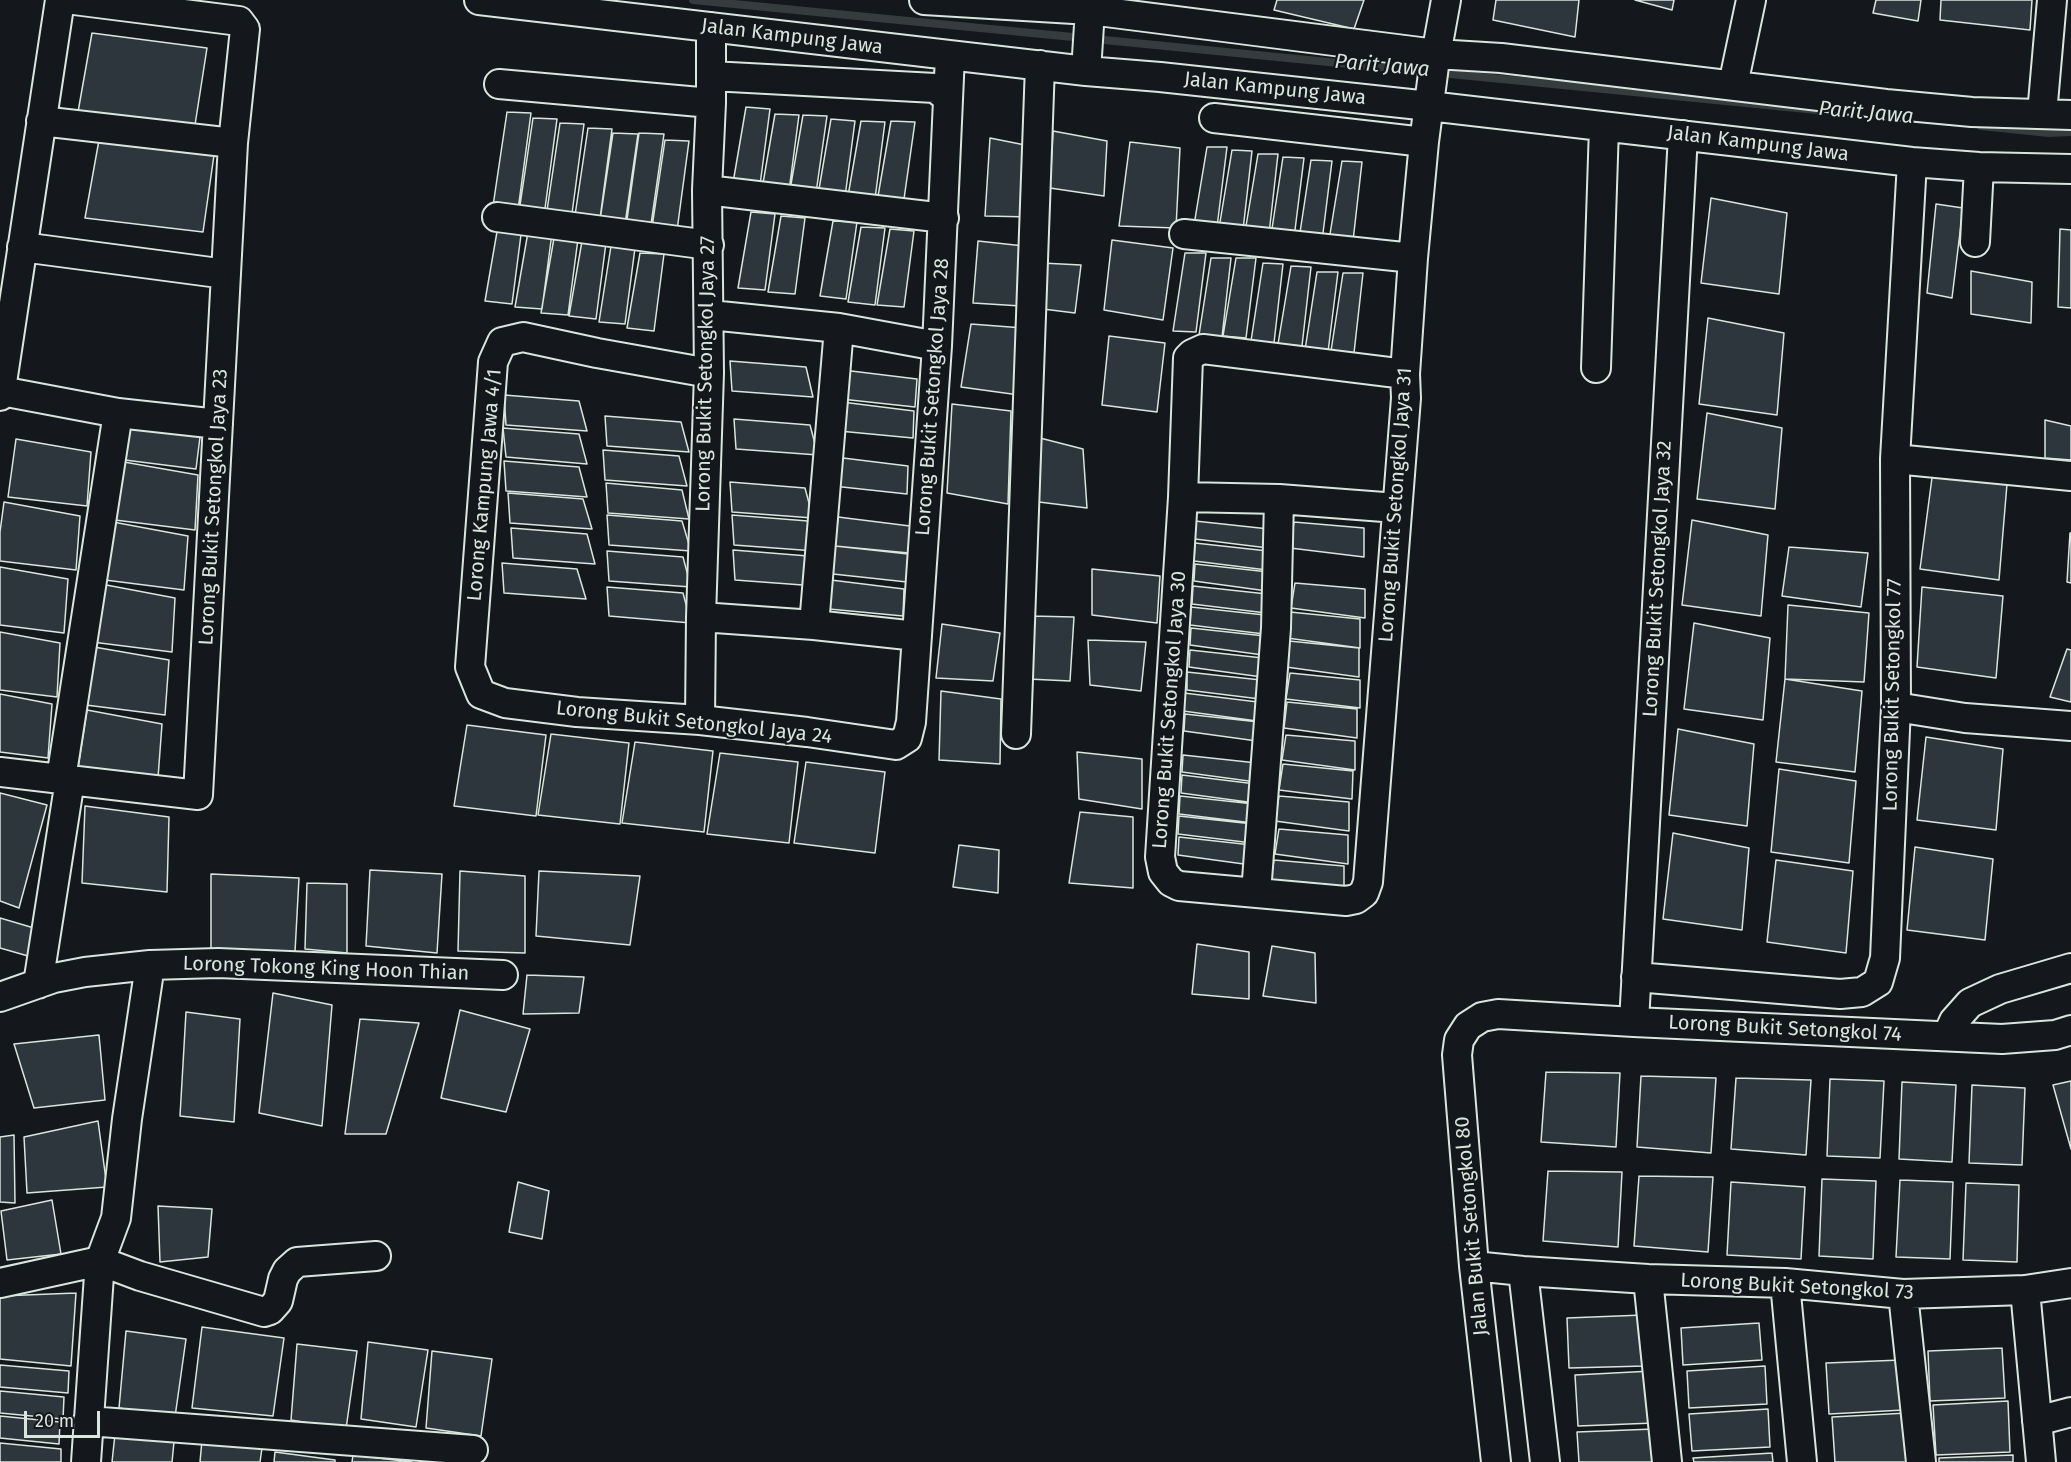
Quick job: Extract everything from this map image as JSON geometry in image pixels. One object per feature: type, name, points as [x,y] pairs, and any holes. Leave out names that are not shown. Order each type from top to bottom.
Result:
[{"type":"street","points":[[0,396],[60,0]]},
{"type":"street","name":"Lorong Bukit Setongkol Jaya 23","points":[[0,772],[198,795],[233,143],[245,29],[239,21],[74,0]]},
{"type":"street","name":"Jalan Kampung Jawa","points":[[924,0],[1089,10],[1433,80],[1604,127],[1912,162],[1979,167],[2071,169]]},
{"type":"street","name":"Lorong Bukit Setongkol Jaya 31","points":[[1356,899],[1364,893],[1370,868],[1406,398],[1405,374],[1413,258],[1424,142],[1446,0]]},
{"type":"street","points":[[1733,86],[1751,0]]},
{"type":"street","points":[[2042,114],[2052,0]]},
{"type":"street","name":"Jalan Kampung Jawa","points":[[496,1],[1040,65],[1087,60],[1160,77],[1433,80],[1501,58],[1827,98],[1961,111],[2071,115]]},
{"type":"street","points":[[1087,60],[1089,10]]},
{"type":"street","name":"Lorong Bukit Setongkol Jaya 27","points":[[700,720],[710,315],[707,190],[711,27]]},
{"type":"street","name":"Lorong Bukit Setongkol Jaya 28","points":[[907,738],[911,722],[937,346],[950,55]]},
{"type":"street","points":[[1016,734],[1040,65]]},
{"type":"street","points":[[499,84],[711,90],[934,88],[948,98]]},
{"type":"street","name":"Jalan Kampung Jawa","points":[[1214,118],[1424,142]]},
{"type":"street","points":[[41,121],[233,143]]},
{"type":"street","points":[[1596,368],[1604,127]]},
{"type":"street","name":"Lorong Bukit Setongkol Jaya 32","points":[[1634,1022],[1683,135]]},
{"type":"street","name":"Lorong Bukit Setongkol 77","points":[[1636,977],[1840,994],[1862,992],[1878,982],[1885,958],[1896,707],[1895,459],[1912,162]]},
{"type":"street","points":[[1975,242],[1979,167]]},
{"type":"street","points":[[707,190],[944,219]]},
{"type":"street","points":[[497,217],[709,244]]},
{"type":"street","points":[[1184,234],[1413,258]]},
{"type":"street","points":[[22,247],[226,274]]},
{"type":"street","points":[[710,315],[839,328],[937,346]]},
{"type":"street","points":[[814,625],[839,328]]},
{"type":"street","name":"Lorong Kampung Jawa 4/1","points":[[481,694],[470,667],[494,362],[502,342],[523,337],[709,373]]},
{"type":"street","name":"Lorong Bukit Setongkol Jaya 30","points":[[1356,899],[1346,901],[1179,886],[1171,882],[1163,872],[1161,864],[1183,497],[1188,358],[1196,351],[1203,349],[1405,374]]},
{"type":"street","points":[[1,391],[118,412],[218,424]]},
{"type":"street","points":[[38,984],[118,412]]},
{"type":"street","points":[[1895,459],[2071,476]]},
{"type":"street","points":[[1183,497],[1279,499],[1397,508]]},
{"type":"street","points":[[1256,892],[1276,628],[1279,499]]},
{"type":"street","points":[[701,617],[814,625],[917,636]]},
{"type":"street","name":"Lorong Bukit Setongkol Jaya 24","points":[[481,694],[505,703],[577,712],[700,720],[896,745],[907,738]]},
{"type":"street","points":[[1896,707],[1965,718],[2071,726]]},
{"type":"street","name":"Lorong Tokong King Hoon Thian","points":[[0,997],[85,972],[150,965],[218,963],[503,975]]},
{"type":"street","points":[[86,1462],[100,1261],[116,1218],[127,1119],[150,965]]},
{"type":"street","points":[[1947,1036],[1954,1021],[1970,1003],[2000,989],[2071,969]]},
{"type":"street","name":"Lorong Bukit Setongkol 74","points":[[1498,1014],[2002,1039],[2055,1035],[2071,1030]]},
{"type":"street","name":"Jalan Bukit Setongkol 80","points":[[1496,1462],[1474,1266],[1457,1055],[1459,1040],[1468,1026],[1482,1017],[1498,1014]]},
{"type":"street","points":[[0,1283],[100,1261],[140,1276],[264,1312],[270,1310],[278,1301],[287,1271],[297,1262],[376,1257]]},
{"type":"street","name":"Lorong Bukit Setongkol 73","points":[[1474,1266],[1648,1279],[1785,1283],[1903,1294],[2025,1290],[2071,1283]]},
{"type":"street","points":[[1523,1271],[1545,1462]]},
{"type":"street","points":[[1648,1279],[1667,1462]]},
{"type":"street","points":[[1785,1283],[1802,1462]]},
{"type":"street","points":[[2025,1290],[2041,1462]]},
{"type":"street","points":[[1903,1294],[1921,1462]]},
{"type":"street","points":[[2037,1421],[2071,1412]]},
{"type":"street","points":[[88,1421],[473,1450]]},
{"type":"building","points":[[1277,0],[1364,0],[1354,29],[1274,10]]},
{"type":"building","points":[[1496,0],[1579,0],[1575,37],[1493,20]]},
{"type":"building","points":[[1635,0],[1674,0],[1672,10]]},
{"type":"building","points":[[1876,0],[1921,0],[1918,21],[1873,13]]},
{"type":"building","points":[[1941,0],[2032,0],[2030,30],[1940,20]]},
{"type":"building","points":[[92,33],[207,48],[195,125],[78,112]]},
{"type":"building","points":[[746,107],[770,109],[760,185],[733,183]]},
{"type":"building","points":[[507,112],[531,113],[518,210],[493,206]]},
{"type":"building","points":[[775,114],[799,115],[789,191],[762,189]]},
{"type":"building","points":[[803,115],[827,116],[816,193],[790,190]]},
{"type":"building","points":[[533,118],[557,119],[544,216],[519,212]]},
{"type":"building","points":[[831,119],[855,121],[845,197],[818,195]]},
{"type":"building","points":[[861,121],[885,122],[875,199],[848,196]]},
{"type":"building","points":[[891,121],[915,122],[904,199],[878,196]]},
{"type":"building","points":[[560,123],[584,124],[571,221],[546,217]]},
{"type":"building","points":[[588,128],[612,129],[599,226],[574,222]]},
{"type":"building","points":[[1053,131],[1107,141],[1104,196],[1050,188]]},
{"type":"building","points":[[613,133],[638,134],[624,231],[599,227]]},
{"type":"building","points":[[639,133],[664,134],[650,231],[626,227]]},
{"type":"building","points":[[990,138],[1035,147],[1031,217],[985,216]]},
{"type":"building","points":[[99,140],[214,155],[203,232],[85,218]]},
{"type":"building","points":[[665,140],[689,141],[676,238],[651,234]]},
{"type":"building","points":[[1130,142],[1180,148],[1176,228],[1119,226]]},
{"type":"building","points":[[1207,147],[1227,147],[1217,227],[1194,225]]},
{"type":"building","points":[[1232,150],[1252,151],[1243,230],[1219,228]]},
{"type":"building","points":[[1258,154],[1278,154],[1269,234],[1245,232]]},
{"type":"building","points":[[1283,157],[1304,158],[1294,238],[1271,235]]},
{"type":"building","points":[[1311,160],[1332,161],[1322,241],[1299,239]]},
{"type":"building","points":[[1342,161],[1362,162],[1353,241],[1329,240]]},
{"type":"building","points":[[1711,198],[1787,213],[1779,294],[1701,283]]},
{"type":"building","points":[[1936,204],[1963,208],[1952,298],[1927,293]]},
{"type":"building","points":[[751,212],[775,214],[765,290],[738,288]]},
{"type":"building","points":[[781,216],[805,218],[795,294],[768,292]]},
{"type":"building","points":[[833,221],[857,222],[846,299],[820,296]]},
{"type":"building","points":[[498,226],[522,227],[512,304],[485,301]]},
{"type":"building","points":[[861,227],[885,228],[875,305],[848,302]]},
{"type":"building","points":[[890,229],[914,231],[904,307],[877,305]]},
{"type":"building","points":[[2060,229],[2071,230],[2071,308],[2058,307]]},
{"type":"building","points":[[528,232],[552,233],[542,309],[515,307]]},
{"type":"building","points":[[554,238],[578,239],[568,315],[541,313]]},
{"type":"building","points":[[1112,240],[1173,248],[1163,320],[1104,310]]},
{"type":"building","points":[[582,241],[606,243],[596,319],[569,316]]},
{"type":"building","points":[[978,241],[1024,246],[1021,306],[973,303]]},
{"type":"building","points":[[611,246],[635,248],[625,324],[599,322]]},
{"type":"building","points":[[640,253],[664,254],[654,331],[627,328]]},
{"type":"building","points":[[1185,253],[1206,253],[1196,332],[1173,331]]},
{"type":"building","points":[[1211,258],[1231,258],[1222,337],[1199,335]]},
{"type":"building","points":[[1236,258],[1256,258],[1246,338],[1223,336]]},
{"type":"building","points":[[1042,263],[1081,265],[1075,313],[1043,309]]},
{"type":"building","points":[[1263,263],[1283,264],[1274,343],[1251,341]]},
{"type":"building","points":[[1291,266],[1311,267],[1302,346],[1278,344]]},
{"type":"building","points":[[1971,271],[2032,282],[2031,323],[1971,314]]},
{"type":"building","points":[[1317,272],[1338,272],[1328,352],[1305,350]]},
{"type":"building","points":[[1343,273],[1363,273],[1354,353],[1331,351]]},
{"type":"building","points":[[1708,318],[1784,333],[1777,415],[1699,404]]},
{"type":"building","points":[[971,324],[1023,328],[1019,395],[961,387]]},
{"type":"building","points":[[1109,336],[1165,343],[1157,412],[1102,405]]},
{"type":"building","points":[[730,361],[806,367],[813,397],[732,391]]},
{"type":"building","points":[[843,370],[917,379],[915,407],[841,399]]},
{"type":"building","points":[[504,395],[579,401],[587,431],[506,425]]},
{"type":"building","points":[[842,402],[914,411],[913,438],[839,431]]},
{"type":"building","points":[[952,404],[1011,411],[1008,504],[947,493]]},
{"type":"building","points":[[1707,413],[1782,428],[1775,509],[1697,499]]},
{"type":"building","points":[[605,416],[681,422],[689,452],[607,446]]},
{"type":"building","points":[[127,419],[201,429],[196,469],[117,459]]},
{"type":"building","points":[[734,419],[810,425],[818,455],[736,449]]},
{"type":"building","points":[[2045,420],[2071,426],[2071,460],[2045,458]]},
{"type":"building","points":[[503,428],[579,434],[587,464],[506,457]]},
{"type":"building","points":[[1040,438],[1083,449],[1087,508],[1031,501]]},
{"type":"building","points":[[16,439],[91,452],[87,506],[8,497]]},
{"type":"building","points":[[603,450],[679,456],[687,486],[605,480]]},
{"type":"building","points":[[835,457],[908,466],[907,494],[833,486]]},
{"type":"building","points":[[504,461],[579,467],[587,497],[506,491]]},
{"type":"building","points":[[124,462],[198,475],[195,530],[115,520]]},
{"type":"building","points":[[1933,470],[2007,484],[1999,580],[1920,569]]},
{"type":"building","points":[[730,482],[805,488],[813,518],[732,512]]},
{"type":"building","points":[[606,483],[682,490],[689,519],[608,513]]},
{"type":"building","points":[[508,493],[583,499],[592,529],[510,523]]},
{"type":"building","points":[[4,502],[80,516],[76,570],[0,561],[0,532]]},
{"type":"building","points":[[607,515],[682,521],[691,551],[609,545]]},
{"type":"building","points":[[732,515],[808,521],[815,551],[734,545]]},
{"type":"building","points":[[838,517],[910,526],[909,553],[835,546]]},
{"type":"building","points":[[1692,520],[1768,535],[1761,616],[1682,605]]},
{"type":"building","points":[[1195,521],[1269,529],[1268,548],[1195,539]]},
{"type":"building","points":[[113,522],[188,536],[184,590],[105,580]]},
{"type":"building","points":[[1294,522],[1364,528],[1364,557],[1290,548]]},
{"type":"building","points":[[511,528],[587,534],[595,564],[513,558]]},
{"type":"building","points":[[2071,533],[2071,583],[2067,582]]},
{"type":"building","points":[[1195,543],[1268,551],[1267,570],[1194,561]]},
{"type":"building","points":[[835,546],[908,554],[907,582],[833,574]]},
{"type":"building","points":[[1789,547],[1868,553],[1861,607],[1782,596]]},
{"type":"building","points":[[733,550],[808,556],[816,586],[735,580]]},
{"type":"building","points":[[607,551],[683,557],[691,587],[609,581]]},
{"type":"building","points":[[502,563],[577,569],[586,599],[504,593]]},
{"type":"building","points":[[1195,564],[1269,572],[1267,591],[1194,581]]},
{"type":"building","points":[[0,567],[68,579],[64,633],[0,625]]},
{"type":"building","points":[[1092,569],[1160,576],[1157,623],[1092,615]]},
{"type":"building","points":[[831,580],[904,589],[903,616],[829,609]]},
{"type":"building","points":[[1295,583],[1365,589],[1365,618],[1291,608]]},
{"type":"building","points":[[101,584],[175,598],[172,652],[92,642]]},
{"type":"building","points":[[1193,586],[1267,594],[1266,613],[1192,604]]},
{"type":"building","points":[[607,587],[683,593],[691,623],[609,616]]},
{"type":"building","points":[[1922,587],[2003,596],[1996,678],[1917,667]]},
{"type":"building","points":[[1788,605],[1869,613],[1864,682],[1785,679]]},
{"type":"building","points":[[1191,607],[1265,615],[1264,634],[1190,625]]},
{"type":"building","points":[[1290,612],[1360,619],[1360,648],[1287,638]]},
{"type":"building","points":[[1031,616],[1074,617],[1070,681],[1028,679]]},
{"type":"building","points":[[1694,623],[1770,638],[1763,720],[1684,709]]},
{"type":"building","points":[[942,624],[1000,633],[993,681],[936,678]]},
{"type":"building","points":[[1191,628],[1265,636],[1263,655],[1190,645]]},
{"type":"building","points":[[0,632],[60,643],[57,697],[0,690]]},
{"type":"building","points":[[1088,640],[1146,642],[1141,691],[1090,685]]},
{"type":"building","points":[[1289,641],[1359,648],[1359,677],[1286,667]]},
{"type":"building","points":[[94,647],[169,660],[165,715],[86,705]]},
{"type":"building","points":[[2067,649],[2071,650],[2071,702],[2050,697]]},
{"type":"building","points":[[1190,650],[1263,658],[1262,677],[1189,667]]},
{"type":"building","points":[[1187,672],[1261,680],[1260,699],[1187,690]]},
{"type":"building","points":[[1290,673],[1360,680],[1360,708],[1286,699]]},
{"type":"building","points":[[1785,679],[1862,691],[1855,772],[1776,762]]},
{"type":"building","points":[[941,691],[1001,699],[1000,764],[939,760]]},
{"type":"building","points":[[1184,693],[1258,702],[1257,721],[1183,711]]},
{"type":"building","points":[[0,694],[52,704],[48,758],[0,752]]},
{"type":"building","points":[[1287,702],[1357,709],[1357,738],[1284,728]]},
{"type":"building","points":[[87,710],[162,724],[158,778],[78,768]]},
{"type":"building","points":[[1185,714],[1259,722],[1257,741],[1184,731]]},
{"type":"building","points":[[467,725],[546,735],[536,816],[454,806]]},
{"type":"building","points":[[1678,729],[1754,744],[1747,826],[1669,815]]},
{"type":"building","points":[[551,734],[629,743],[620,824],[538,815]]},
{"type":"building","points":[[1286,735],[1355,741],[1355,770],[1282,760]]},
{"type":"building","points":[[1926,737],[2003,749],[1996,830],[1917,820]]},
{"type":"building","points":[[635,742],[713,751],[704,832],[622,823]]},
{"type":"building","points":[[1077,752],[1142,759],[1142,809],[1079,799]]},
{"type":"building","points":[[720,753],[798,762],[789,843],[707,834]]},
{"type":"building","points":[[1183,755],[1257,763],[1256,782],[1182,772]]},
{"type":"building","points":[[806,762],[885,772],[875,853],[794,843]]},
{"type":"building","points":[[1283,764],[1353,771],[1352,799],[1279,790]]},
{"type":"building","points":[[1779,769],[1856,781],[1849,863],[1771,852]]},
{"type":"building","points":[[1182,775],[1256,784],[1255,803],[1181,793]]},
{"type":"building","points":[[0,793],[47,805],[19,908],[0,901]]},
{"type":"building","points":[[1180,796],[1254,804],[1253,823],[1179,814]]},
{"type":"building","points":[[1279,796],[1349,802],[1349,831],[1275,821]]},
{"type":"building","points":[[85,806],[169,817],[167,892],[82,883]]},
{"type":"building","points":[[1080,812],[1133,817],[1133,888],[1069,883]]},
{"type":"building","points":[[1179,816],[1253,824],[1252,843],[1178,834]]},
{"type":"building","points":[[1279,829],[1348,835],[1348,864],[1275,854]]},
{"type":"building","points":[[1673,833],[1749,848],[1742,930],[1663,919]]},
{"type":"building","points":[[1179,837],[1252,845],[1251,865],[1178,855]]},
{"type":"building","points":[[959,845],[999,850],[998,893],[953,887]]},
{"type":"building","points":[[1915,847],[1993,859],[1985,940],[1907,930]]},
{"type":"building","points":[[1274,860],[1344,866],[1344,895],[1270,885]]},
{"type":"building","points":[[1776,860],[1853,871],[1846,953],[1767,942]]},
{"type":"building","points":[[370,870],[442,874],[437,953],[366,946]]},
{"type":"building","points":[[460,871],[525,876],[525,953],[458,951]]},
{"type":"building","points":[[539,871],[640,876],[630,945],[536,936]]},
{"type":"building","points":[[211,874],[299,878],[295,952],[211,950]]},
{"type":"building","points":[[307,883],[347,884],[347,953],[305,949]]},
{"type":"building","points":[[0,918],[34,928],[28,956],[0,948]]},
{"type":"building","points":[[1197,944],[1249,952],[1249,999],[1192,994]]},
{"type":"building","points":[[1272,946],[1315,953],[1316,1003],[1263,996]]},
{"type":"building","points":[[527,975],[584,977],[579,1013],[523,1014]]},
{"type":"building","points":[[273,993],[332,1005],[322,1126],[259,1113]]},
{"type":"building","points":[[460,1010],[530,1029],[506,1112],[441,1098]]},
{"type":"building","points":[[186,1012],[240,1019],[234,1122],[180,1116]]},
{"type":"building","points":[[360,1019],[419,1023],[386,1134],[345,1134]]},
{"type":"building","points":[[99,1035],[105,1100],[34,1108],[14,1044]]},
{"type":"building","points":[[1546,1072],[1620,1073],[1616,1147],[1541,1142]]},
{"type":"building","points":[[1641,1076],[1716,1078],[1711,1153],[1637,1147]]},
{"type":"building","points":[[1736,1078],[1811,1080],[1806,1155],[1731,1149]]},
{"type":"building","points":[[1830,1079],[1884,1081],[1880,1158],[1827,1156]]},
{"type":"building","points":[[2071,1081],[2071,1149],[2053,1085]]},
{"type":"building","points":[[1902,1082],[1956,1085],[1952,1162],[1899,1159]]},
{"type":"building","points":[[1972,1085],[2025,1088],[2022,1165],[1969,1163]]},
{"type":"building","points":[[98,1121],[107,1187],[27,1193],[24,1137]]},
{"type":"building","points":[[14,1135],[15,1203],[0,1202],[0,1137]]},
{"type":"building","points":[[1548,1171],[1622,1172],[1618,1247],[1543,1241]]},
{"type":"building","points":[[1639,1176],[1713,1177],[1708,1252],[1634,1246]]},
{"type":"building","points":[[1822,1179],[1876,1181],[1873,1259],[1819,1256]]},
{"type":"building","points":[[1900,1180],[1953,1182],[1950,1259],[1896,1257]]},
{"type":"building","points":[[518,1182],[549,1191],[542,1239],[509,1232]]},
{"type":"building","points":[[1731,1182],[1805,1187],[1801,1259],[1727,1255]]},
{"type":"building","points":[[1966,1183],[2019,1185],[2017,1262],[1963,1260]]},
{"type":"building","points":[[52,1200],[61,1254],[7,1260],[1,1211]]},
{"type":"building","points":[[158,1206],[212,1209],[208,1257],[160,1262]]},
{"type":"building","points":[[76,1293],[71,1366],[0,1359],[0,1296]]},
{"type":"building","points":[[1643,1315],[1645,1366],[1569,1368],[1567,1318]]},
{"type":"building","points":[[1759,1323],[1762,1360],[1683,1365],[1681,1328]]},
{"type":"building","points":[[202,1327],[284,1338],[273,1416],[192,1408]]},
{"type":"building","points":[[126,1331],[186,1339],[175,1417],[119,1408]]},
{"type":"building","points":[[368,1342],[428,1350],[416,1427],[361,1419]]},
{"type":"building","points":[[297,1344],[357,1351],[346,1429],[291,1420]]},
{"type":"building","points":[[2002,1348],[2005,1398],[1930,1401],[1928,1351]]},
{"type":"building","points":[[432,1351],[492,1359],[481,1436],[426,1428]]},
{"type":"building","points":[[1901,1360],[1904,1410],[1829,1414],[1826,1363]]},
{"type":"building","points":[[0,1365],[69,1371],[68,1393],[0,1387]]},
{"type":"building","points":[[1765,1366],[1767,1404],[1689,1408],[1687,1371]]},
{"type":"building","points":[[1652,1371],[1654,1423],[1578,1426],[1575,1375]]},
{"type":"building","points":[[0,1391],[64,1397],[63,1419],[0,1413]]},
{"type":"building","points":[[2008,1401],[2010,1452],[1936,1455],[1933,1405]]},
{"type":"building","points":[[1768,1409],[1770,1447],[1692,1451],[1689,1414]]},
{"type":"building","points":[[1907,1413],[1909,1462],[1835,1462],[1832,1417]]},
{"type":"building","points":[[0,1416],[60,1422],[59,1444],[0,1438]]},
{"type":"building","points":[[1654,1429],[1655,1462],[1579,1462],[1577,1432]]},
{"type":"building","points":[[115,1434],[174,1442],[172,1462],[112,1462]]},
{"type":"building","points":[[202,1440],[262,1448],[260,1462],[200,1462]]},
{"type":"building","points":[[0,1443],[61,1449],[61,1462],[0,1462]]},
{"type":"building","points":[[275,1452],[335,1460],[335,1462],[274,1462]]},
{"type":"building","points":[[1772,1453],[1773,1462],[1694,1462],[1693,1458]]},
{"type":"building","points":[[353,1455],[412,1462],[352,1462]]},
{"type":"building","points":[[2013,1455],[2013,1462],[1939,1462],[1939,1458]]},
{"type":"waterway","name":"Parit Jawa","points":[[693,0],[1083,38]]},
{"type":"waterway","name":"Parit Jawa","points":[[1094,39],[1817,110]]},
{"type":"waterway","name":"Parit Jawa","points":[[1981,126],[2049,133],[2071,132]]}]
